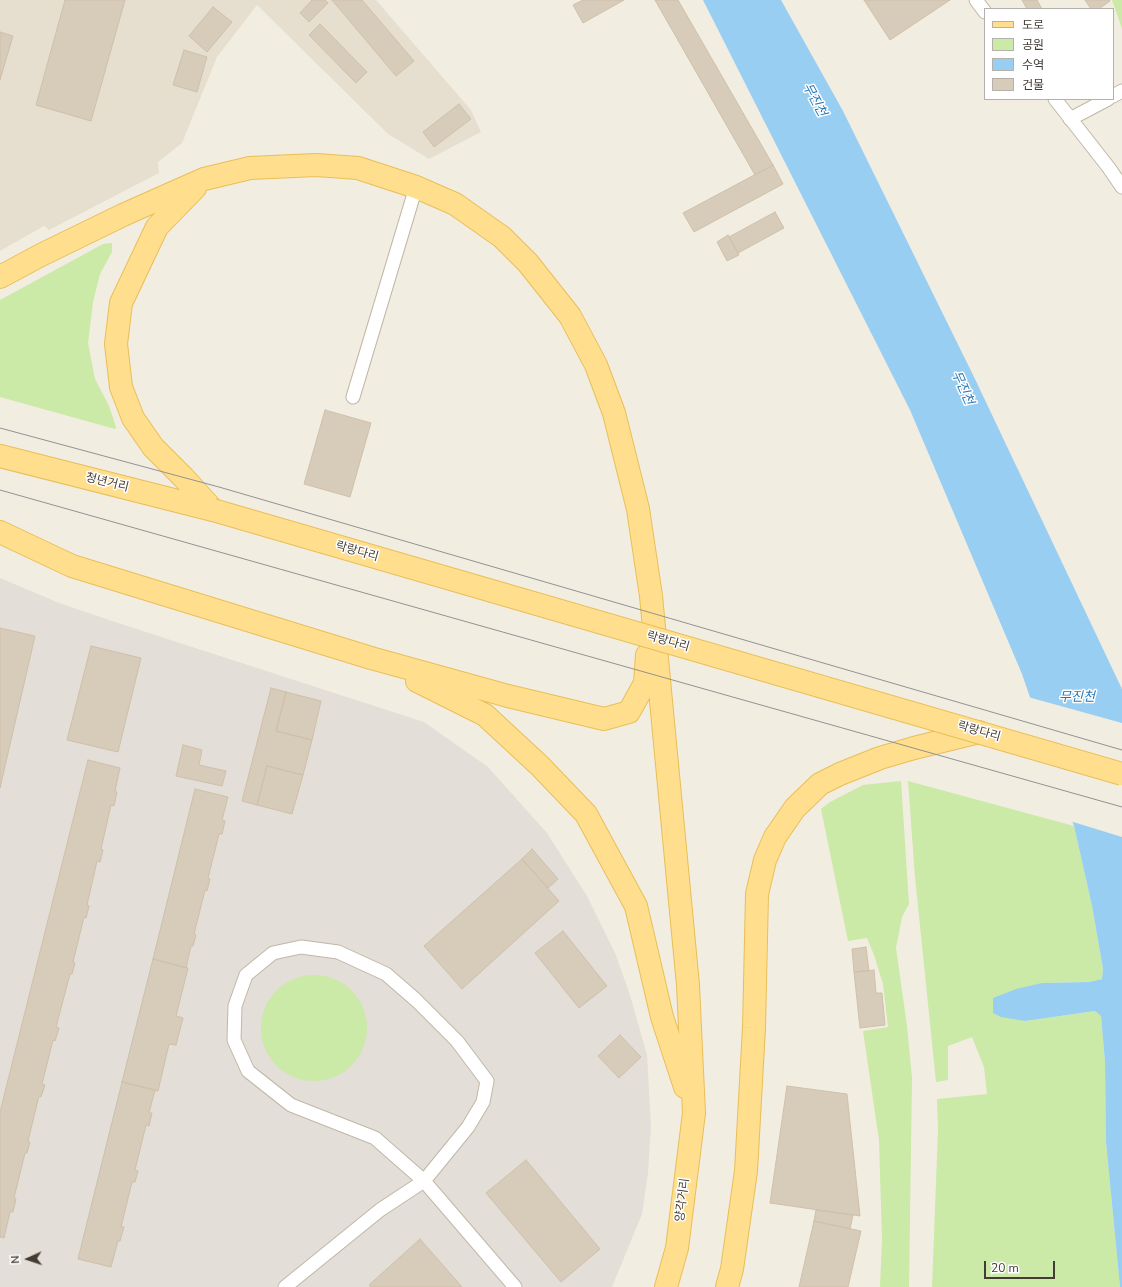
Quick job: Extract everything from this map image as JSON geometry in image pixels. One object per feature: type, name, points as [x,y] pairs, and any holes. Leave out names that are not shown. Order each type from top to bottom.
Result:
[{"type":"main road","points":[[0,277],[41,255],[124,215],[204,179],[250,168],[316,166],[358,168],[416,187],[455,204],[502,237],[528,263],[570,316],[596,365],[614,413],[638,509],[650,596],[645,683],[629,712],[604,719],[508,696],[371,658],[72,566],[0,532]]},
{"type":"main road","points":[[204,179],[157,227],[121,303],[116,344],[121,387],[133,418],[154,447],[213,510]]},
{"type":"main road","name":"청년거리","points":[[0,456],[213,510]]},
{"type":"main road","name":"락랑다리","points":[[213,510],[1122,774]]},
{"type":"main road","name":"양각거리","points":[[650,596],[688,985],[694,1113],[677,1248],[666,1287]]},
{"type":"main road","points":[[371,658],[485,715],[540,766],[586,814],[636,906],[662,1017],[694,1113]]},
{"type":"main road","points":[[727,1287],[732,1269],[746,1171],[754,1028],[757,894],[765,860],[775,837],[795,808],[820,784],[840,774],[880,758],[979,732]]},
{"type":"lane","points":[[976,0],[984,11]]},
{"type":"lane","points":[[1056,100],[1110,168],[1122,187]]},
{"type":"lane","points":[[1070,119],[1106,100]]},
{"type":"lane","points":[[353,397],[416,187]]},
{"type":"lane","points":[[285,1287],[380,1210],[424,1181],[468,1127],[483,1102],[487,1081],[457,1041],[416,1000],[386,974],[338,952],[301,947],[273,953],[246,975],[234,1006],[234,1040],[248,1071],[291,1106],[375,1138],[424,1181],[515,1287]]},
{"type":"shaded area","points":[[0,0],[376,0],[471,110],[481,132],[429,159],[388,134],[257,5],[217,57],[182,143],[158,162],[159,173],[49,230],[44,226],[0,251]]},
{"type":"shaded area","points":[[0,578],[59,603],[424,722],[488,767],[547,833],[587,896],[615,953],[630,995],[647,1055],[651,1126],[648,1173],[642,1214],[612,1287],[0,1287]]},
{"type":"green space","points":[[1112,0],[1122,0],[1122,29],[1117,14]]},
{"type":"green space","points":[[112,243],[112,252],[100,274],[93,302],[88,343],[95,379],[109,406],[116,427],[115,429],[0,397],[0,300],[103,244]]},
{"type":"green space","points":[[901,781],[909,904],[902,917],[896,948],[907,1026],[912,1078],[909,1287],[880,1287],[882,1239],[879,1140],[863,1031],[888,1027],[883,984],[867,938],[848,941],[821,809],[830,802],[863,785]]},
{"type":"green space","points":[[908,781],[1074,826],[1092,906],[1103,969],[1102,979],[1089,982],[1042,983],[1025,1021],[1095,1011],[1101,1016],[1105,1062],[1106,1142],[1120,1287],[932,1287],[938,1130],[937,1099],[987,1094],[984,1067],[972,1037],[948,1046],[948,1080],[936,1082],[915,877]]},
{"type":"green space","points":[[314,975],[334,979],[352,990],[363,1008],[367,1028],[363,1048],[352,1066],[334,1077],[314,1081],[294,1077],[276,1066],[265,1048],[261,1028],[265,1008],[276,990],[294,979]]},
{"type":"water","name":"무진천","points":[[703,0],[781,0],[843,111],[975,379],[1122,689],[1122,1287],[1120,1287],[1106,1142],[1105,1062],[1101,1016],[1095,1011],[1025,1021],[1001,1017],[993,1013],[993,998],[1016,989],[1042,983],[1089,982],[1102,979],[1103,969],[1092,906],[1074,826],[1022,674],[910,410]]},
{"type":"pier","points":[[1028,697],[1122,723],[1122,837],[1070,821]]},
{"type":"building","points":[[65,0],[125,0],[91,121],[36,105]]},
{"type":"building","points":[[312,0],[325,0],[328,3],[309,22],[300,13]]},
{"type":"building","points":[[332,0],[362,0],[414,61],[396,76]]},
{"type":"building","points":[[583,0],[624,0],[583,23],[573,5]]},
{"type":"building","points":[[655,0],[678,0],[773,165],[755,175]]},
{"type":"building","points":[[864,0],[950,0],[890,40]]},
{"type":"building","points":[[1022,0],[1037,0],[1041,8],[1026,8]]},
{"type":"building","points":[[1085,0],[1110,1],[1100,8],[1090,8]]},
{"type":"building","points":[[213,7],[232,22],[207,52],[189,36]]},
{"type":"building","points":[[320,24],[367,72],[356,83],[309,35]]},
{"type":"building","points":[[0,32],[13,36],[0,80]]},
{"type":"building","points":[[184,50],[207,57],[197,92],[173,85]]},
{"type":"building","points":[[459,104],[471,119],[434,147],[423,132]]},
{"type":"building","points":[[773,165],[783,184],[694,232],[683,213]]},
{"type":"building","points":[[775,212],[784,228],[738,253],[729,237]]},
{"type":"building","points":[[728,235],[739,255],[727,261],[717,242]]},
{"type":"building","points":[[325,410],[371,423],[350,497],[304,484]]},
{"type":"building","points":[[0,628],[35,636],[0,788]]},
{"type":"building","points":[[91,646],[141,658],[118,752],[67,740]]},
{"type":"building","points":[[271,688],[286,692],[276,731],[312,740],[303,775],[267,766],[257,805],[242,801]]},
{"type":"building","points":[[286,692],[321,701],[312,740],[276,731]]},
{"type":"building","points":[[183,745],[202,750],[199,765],[226,771],[222,786],[176,776]]},
{"type":"building","points":[[88,760],[120,768],[115,791],[117,792],[114,806],[111,805],[101,849],[103,850],[100,862],[97,861],[87,905],[89,906],[86,918],[84,917],[73,962],[75,963],[72,974],[70,974],[56,1027],[59,1028],[55,1041],[53,1040],[42,1084],[45,1085],[41,1097],[39,1096],[28,1141],[30,1142],[27,1153],[25,1153],[14,1198],[16,1199],[13,1212],[10,1212],[4,1238],[0,1237],[0,1112]]},
{"type":"building","points":[[267,766],[303,775],[292,814],[257,805]]},
{"type":"building","points":[[195,789],[228,797],[222,820],[225,821],[222,834],[219,834],[208,878],[210,879],[207,891],[205,890],[194,934],[196,935],[193,946],[191,946],[186,968],[153,959]]},
{"type":"building","points":[[532,849],[558,879],[548,888],[522,859]]},
{"type":"building","points":[[522,859],[559,901],[462,989],[424,946]]},
{"type":"building","points":[[563,931],[607,986],[579,1008],[535,953]]},
{"type":"building","points":[[866,947],[869,971],[854,972],[852,949]]},
{"type":"building","points":[[153,959],[188,968],[176,1016],[183,1018],[176,1045],[169,1044],[158,1091],[122,1082]]},
{"type":"building","points":[[874,970],[876,993],[882,993],[885,1025],[860,1028],[854,972]]},
{"type":"building","points":[[620,1035],[641,1057],[619,1078],[598,1056]]},
{"type":"building","points":[[122,1082],[155,1090],[149,1113],[152,1113],[149,1126],[146,1125],[135,1170],[138,1171],[135,1182],[132,1182],[121,1227],[124,1227],[120,1241],[118,1241],[111,1267],[78,1259]]},
{"type":"building","points":[[787,1086],[847,1094],[860,1216],[770,1203]]},
{"type":"building","points":[[526,1160],[600,1249],[561,1282],[486,1193]]},
{"type":"building","points":[[816,1210],[853,1215],[850,1229],[814,1221]]},
{"type":"building","points":[[814,1221],[861,1231],[848,1287],[799,1287]]},
{"type":"building","points":[[420,1239],[462,1287],[371,1287],[369,1285]]},
{"type":"tram line","points":[[0,428],[219,487],[1122,750]]},
{"type":"tram line","points":[[0,490],[1122,807]]}]
